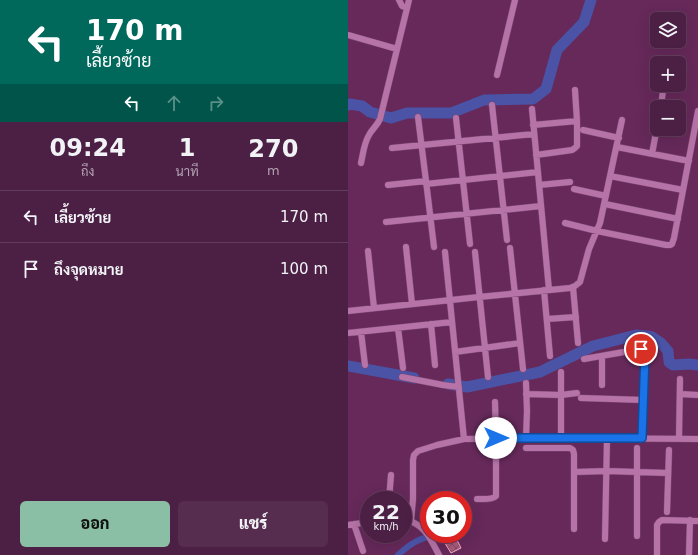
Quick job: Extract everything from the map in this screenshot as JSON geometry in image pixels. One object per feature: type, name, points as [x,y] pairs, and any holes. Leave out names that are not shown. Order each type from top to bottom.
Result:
[{"type":"street","points":[[399,0],[402,6],[408,8]]},
{"type":"street","points":[[361,163],[368,137],[380,119],[409,0]]},
{"type":"street","points":[[497,75],[515,0]]},
{"type":"street","points":[[348,35],[398,49]]},
{"type":"street","points":[[536,155],[572,150],[577,146],[575,90]]},
{"type":"street","points":[[492,105],[507,240]]},
{"type":"street","points":[[532,109],[547,290],[547,319],[550,356]]},
{"type":"street","points":[[564,223],[670,245],[673,242],[678,219],[697,126],[698,111]]},
{"type":"street","points":[[418,117],[434,247]]},
{"type":"street","points":[[456,118],[470,244]]},
{"type":"street","points":[[348,311],[572,287],[580,282],[589,249],[597,231],[605,204],[622,120]]},
{"type":"street","points":[[533,125],[577,121]]},
{"type":"street","points":[[583,130],[619,138]]},
{"type":"street","points":[[392,148],[534,134]]},
{"type":"street","points":[[652,154],[655,136]]},
{"type":"street","points":[[617,147],[689,160]]},
{"type":"street","points":[[388,185],[538,172]]},
{"type":"street","points":[[610,176],[683,190]]},
{"type":"street","points":[[539,185],[570,182]]},
{"type":"street","points":[[574,189],[606,196]]},
{"type":"street","points":[[605,204],[678,219]]},
{"type":"street","points":[[386,222],[540,206]]},
{"type":"street","points":[[406,247],[412,304]]},
{"type":"street","points":[[510,248],[523,369]]},
{"type":"street","points":[[368,251],[374,308]]},
{"type":"street","points":[[444,252],[456,352],[464,438]]},
{"type":"street","points":[[475,252],[488,377]]},
{"type":"street","points":[[572,287],[578,342]]},
{"type":"street","points":[[547,319],[576,317]]},
{"type":"street","points":[[348,333],[452,322]]},
{"type":"street","points":[[431,324],[435,365]]},
{"type":"street","points":[[398,328],[403,368]]},
{"type":"street","points":[[361,332],[365,365]]},
{"type":"street","points":[[456,352],[520,343]]},
{"type":"street","points":[[584,359],[641,349],[643,350],[645,354],[642,438]]},
{"type":"street","points":[[602,356],[602,385]]},
{"type":"street","points":[[560,438],[561,372]]},
{"type":"street","points":[[402,377],[459,387]]},
{"type":"street","points":[[679,439],[680,379]]},
{"type":"street","points":[[526,383],[526,438]]},
{"type":"street","points":[[526,394],[644,400]]},
{"type":"street","points":[[680,394],[698,395]]},
{"type":"street","points":[[477,499],[492,499],[496,496],[495,402]]},
{"type":"street","points":[[412,510],[414,455],[418,451],[464,438],[698,439]]},
{"type":"street","points":[[605,539],[607,438]]},
{"type":"street","points":[[526,448],[570,448],[573,450],[574,529]]},
{"type":"street","points":[[637,448],[637,536]]},
{"type":"street","points":[[667,512],[669,450]]},
{"type":"street","points":[[574,472],[607,471],[668,473]]},
{"type":"street","points":[[390,491],[391,475]]},
{"type":"street","points":[[657,555],[657,525],[659,522],[662,520],[698,521]]},
{"type":"street","points":[[689,555],[690,520]]},
{"type":"street","points":[[351,524],[363,551]]},
{"type":"street","points":[[432,543],[439,555]]},
{"type":"building","points":[[445,543],[458,543],[461,548],[451,553]]},
{"type":"waterway","points":[[348,105],[362,106],[370,112],[391,118],[407,113],[451,113],[484,100],[533,99],[546,89],[557,50],[584,22],[591,0]]},
{"type":"waterway","points":[[448,384],[467,387],[540,372],[593,346],[636,335],[652,337],[661,343],[668,351],[669,362],[673,365],[698,365]]},
{"type":"waterway","points":[[348,366],[414,378]]},
{"type":"waterway","points":[[398,555],[407,547],[420,540]]},
{"type":"route","points":[[496,438],[642,438],[645,354],[641,349]]}]
